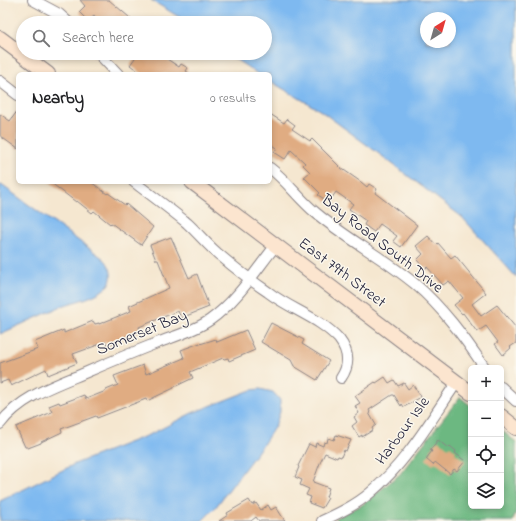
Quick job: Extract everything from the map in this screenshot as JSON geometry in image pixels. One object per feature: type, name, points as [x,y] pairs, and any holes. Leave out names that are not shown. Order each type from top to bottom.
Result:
[{"type":"street","points":[[34,0],[51,9],[60,16]]},
{"type":"street","points":[[0,38],[16,50]]},
{"type":"street","points":[[29,60],[45,72]]},
{"type":"street","points":[[105,60],[116,72]]},
{"type":"street","points":[[0,81],[16,93]]},
{"type":"street","name":"Bay Road South Drive","points":[[272,170],[283,179],[315,213],[414,283],[435,303],[466,340],[483,365]]},
{"type":"street","points":[[137,184],[187,224],[221,256],[269,293],[318,322],[339,339],[347,358],[346,370],[341,378]]},
{"type":"street","name":"East 79th Street","points":[[195,184],[468,391]]},
{"type":"street","name":"Somerset Bay","points":[[0,424],[16,407],[35,394],[206,323],[229,304],[276,245]]},
{"type":"street","name":"Harbour Isle","points":[[326,520],[359,501],[389,477],[408,455],[457,382]]},
{"type":"street","points":[[504,390],[516,401]]},
{"type":"street","points":[[504,418],[516,428]]},
{"type":"green space","points":[[460,397],[468,404],[468,509],[504,509],[504,432],[516,442],[516,511],[513,521],[336,521],[335,518],[362,505],[400,474]]},
{"type":"water","points":[[151,0],[516,0],[516,277],[462,217],[321,111],[272,82],[272,72],[255,72],[237,60],[272,60],[272,16],[177,16]]},
{"type":"water","points":[[0,184],[104,259],[110,267],[111,278],[109,284],[100,292],[62,306],[0,334]]},
{"type":"water","points":[[260,389],[273,392],[280,400],[280,412],[275,426],[215,508],[202,521],[0,521],[0,501],[77,463],[151,434],[192,413],[251,390]]},
{"type":"building","points":[[80,0],[109,0],[128,16],[83,16],[79,12],[85,6]]},
{"type":"building","points":[[134,60],[168,60],[179,67],[181,64],[188,68],[186,71],[187,72],[139,72],[130,65]]},
{"type":"building","points":[[16,113],[16,148],[0,136],[0,114],[10,121]]},
{"type":"building","points":[[272,115],[284,123],[287,119],[295,125],[292,129],[310,141],[312,139],[341,168],[367,187],[369,184],[377,189],[375,193],[417,225],[401,247],[393,241],[397,236],[380,224],[374,232],[364,225],[366,221],[349,209],[353,204],[336,192],[329,202],[318,195],[320,193],[304,177],[310,172],[303,165],[305,163],[291,150],[285,159],[274,152],[277,148],[272,144]]},
{"type":"building","points":[[53,184],[94,184],[107,194],[108,193],[125,205],[126,204],[153,227],[141,245],[94,211],[92,213],[77,201],[76,202]]},
{"type":"building","points":[[428,236],[436,245],[438,243],[451,258],[455,255],[486,293],[472,304],[481,316],[497,305],[516,328],[516,343],[503,355],[495,344],[498,342],[486,326],[477,332],[463,313],[462,314],[454,305],[463,298],[449,281],[443,285],[427,267],[425,269],[417,260],[423,254],[416,246]]},
{"type":"building","points":[[171,237],[189,278],[197,274],[209,307],[181,318],[178,311],[139,327],[140,331],[107,345],[106,342],[73,354],[77,363],[48,375],[46,369],[11,386],[8,380],[0,383],[0,363],[38,349],[35,342],[64,330],[64,333],[93,321],[95,324],[99,324],[131,311],[129,306],[169,288],[158,260],[156,260],[150,245]]},
{"type":"building","points":[[271,323],[304,340],[302,344],[329,361],[317,380],[294,366],[291,360],[261,342]]},
{"type":"building","points":[[246,330],[255,350],[229,361],[228,358],[223,358],[190,372],[193,378],[147,401],[146,399],[97,418],[96,416],[61,429],[62,432],[41,443],[28,448],[25,447],[16,427],[52,412],[49,406],[59,402],[60,404],[84,395],[86,399],[118,385],[114,376],[143,365],[146,374],[184,358],[181,350],[216,339],[217,342]]},
{"type":"building","points":[[385,377],[389,383],[394,380],[398,386],[404,383],[408,389],[413,385],[421,397],[404,407],[402,404],[401,406],[394,395],[392,395],[369,410],[369,413],[376,425],[372,428],[373,430],[362,437],[362,435],[359,437],[352,426],[357,422],[354,417],[359,413],[355,406],[360,403],[355,396]]},
{"type":"building","points":[[336,435],[351,440],[346,451],[344,450],[341,457],[338,456],[337,458],[325,453],[320,463],[313,482],[329,488],[326,497],[328,498],[322,508],[309,503],[311,497],[306,495],[309,489],[300,485],[302,480],[295,477],[299,467],[298,466],[309,444],[315,447],[316,443],[323,446],[324,442],[327,443],[328,438],[334,440]]},
{"type":"building","points":[[438,440],[448,448],[450,446],[456,451],[455,453],[465,461],[457,471],[454,469],[450,474],[435,462],[433,465],[426,459],[432,451],[430,450]]},
{"type":"building","points":[[249,500],[252,505],[256,503],[261,510],[268,505],[271,510],[276,507],[285,521],[259,521],[256,517],[251,521],[219,521],[228,515],[227,513]]}]
